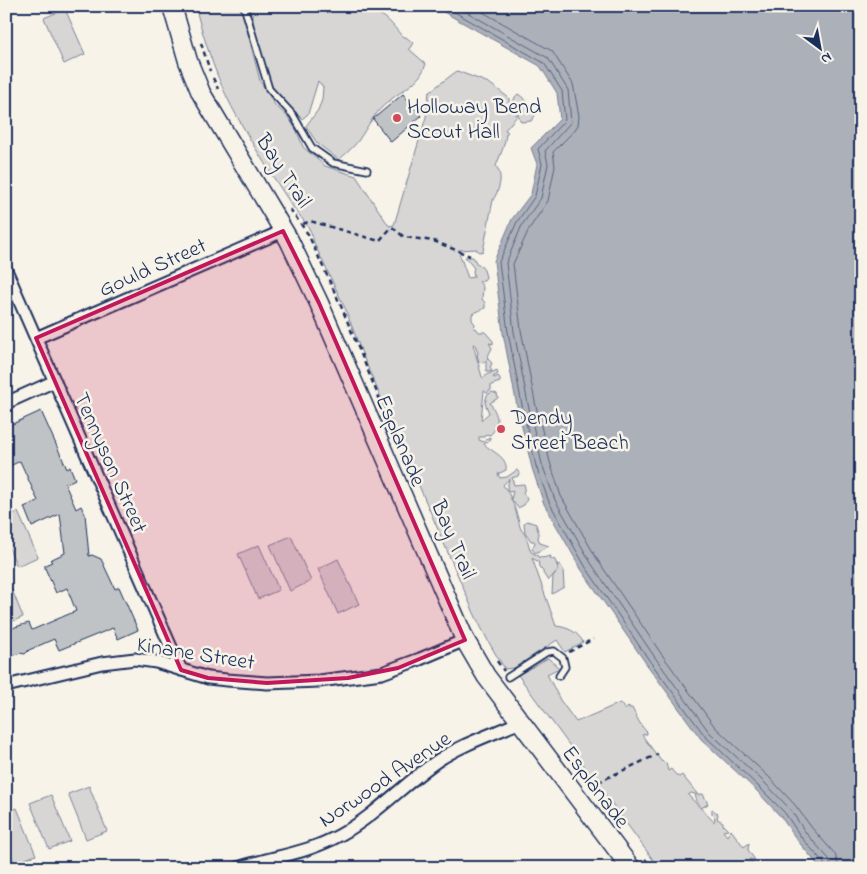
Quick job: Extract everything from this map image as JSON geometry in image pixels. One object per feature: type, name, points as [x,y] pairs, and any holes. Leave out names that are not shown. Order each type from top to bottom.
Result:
[{"type":"main road","name":"Esplanade","points":[[172,6],[200,94],[301,263],[465,640],[486,676],[631,868]]},
{"type":"street","name":"Gould Street","points":[[36,338],[283,231]]},
{"type":"street","name":"Tennyson Street","points":[[6,270],[65,401],[181,670]]},
{"type":"street","points":[[6,403],[55,381]]},
{"type":"street","name":"Kinane Street","points":[[6,686],[102,663],[135,659],[156,662],[208,678],[267,683],[329,680],[368,675],[398,668],[465,640]]},
{"type":"street","name":"Norwood Avenue","points":[[238,868],[298,853],[333,838],[367,817],[453,751],[520,722]]},
{"type":"lane","points":[[244,6],[269,89],[293,115],[312,148],[333,163],[368,170]]},
{"type":"lane","points":[[508,677],[547,652],[554,651],[561,656],[565,667],[559,676]]},
{"type":"path","points":[[200,41],[213,78],[221,94]]},
{"type":"path","name":"Bay Trail","points":[[287,205],[303,224],[341,306],[391,426]]},
{"type":"path","points":[[303,224],[310,221],[379,241],[392,227],[404,236],[434,241],[470,256]]},
{"type":"path","points":[[561,656],[593,639]]},
{"type":"path","points":[[494,658],[508,677]]},
{"type":"path","points":[[589,785],[658,754]]},
{"type":"path","points":[[640,853],[652,868]]},
{"type":"highlighted area","points":[[283,231],[319,303],[465,640],[398,668],[348,678],[267,683],[208,678],[181,670],[36,338]]},
{"type":"shaded area","points":[[195,6],[241,6],[260,81],[275,105],[288,117],[297,131],[303,147],[325,166],[356,176],[389,226],[394,225],[426,117],[429,92],[457,71],[489,83],[509,98],[509,103],[517,116],[505,130],[508,132],[496,166],[500,175],[500,183],[493,200],[483,251],[477,251],[477,249],[458,250],[468,278],[474,277],[474,268],[465,257],[473,257],[484,270],[486,277],[484,281],[479,281],[483,287],[482,299],[485,303],[485,308],[472,314],[472,320],[475,324],[474,329],[476,328],[479,332],[485,332],[493,341],[493,344],[489,343],[492,348],[487,358],[492,363],[490,368],[492,371],[486,371],[486,361],[483,363],[479,362],[475,344],[473,344],[482,377],[484,378],[486,375],[497,370],[498,374],[493,377],[498,376],[500,378],[500,382],[491,385],[491,390],[487,393],[484,391],[481,420],[489,413],[485,403],[487,395],[492,392],[497,394],[498,398],[490,403],[497,420],[496,427],[490,435],[486,434],[484,437],[479,437],[479,440],[484,442],[490,437],[489,441],[484,444],[505,462],[506,470],[498,474],[500,478],[507,477],[517,470],[519,473],[518,476],[512,478],[514,485],[524,484],[523,493],[527,499],[524,505],[518,508],[511,499],[531,552],[539,558],[541,556],[542,558],[551,556],[550,558],[555,560],[558,568],[557,564],[563,569],[564,587],[552,594],[553,576],[558,570],[548,581],[539,567],[538,560],[532,558],[556,626],[572,631],[583,642],[565,652],[557,640],[514,668],[505,669],[496,655],[474,613],[363,356],[345,308],[314,243],[311,232],[251,142],[225,93],[213,64]],"holes":[[[509,479],[507,489],[509,492],[513,491],[511,499],[503,485]]]},
{"type":"shaded area","points":[[251,6],[367,6],[364,8],[367,10],[380,8],[379,14],[389,21],[403,37],[406,37],[413,43],[409,49],[426,64],[415,81],[379,110],[356,144],[339,160],[317,143],[306,126],[318,110],[322,100],[323,87],[318,81],[308,114],[302,119],[280,96],[269,80],[255,32]]},
{"type":"shaded area","points":[[65,9],[85,54],[64,64],[44,18]]},
{"type":"shaded area","points":[[518,94],[530,106],[535,116],[531,121],[521,122],[513,103]]},
{"type":"shaded area","points":[[18,512],[38,557],[17,566],[6,542],[6,517]]},
{"type":"shaded area","points":[[527,521],[536,524],[540,543],[549,546],[535,553],[532,549],[535,543],[531,541],[525,532],[524,523]]},
{"type":"shaded area","points":[[291,536],[311,581],[290,591],[270,545]]},
{"type":"shaded area","points":[[259,545],[279,590],[258,599],[238,554]]},
{"type":"shaded area","points":[[338,559],[359,604],[338,614],[318,569]]},
{"type":"shaded area","points":[[6,575],[23,617],[6,624]]},
{"type":"shaded area","points":[[548,658],[559,668],[547,674],[560,700],[576,722],[620,703],[625,710],[629,706],[629,708],[632,708],[647,732],[647,734],[642,735],[661,761],[666,763],[668,771],[671,769],[679,777],[682,775],[697,795],[703,794],[708,804],[701,808],[695,794],[691,793],[688,795],[714,822],[715,817],[712,814],[712,809],[718,814],[717,819],[723,822],[723,825],[728,830],[723,831],[727,836],[731,830],[744,847],[749,843],[748,850],[755,860],[749,859],[757,868],[659,868],[518,675]]},
{"type":"shaded area","points":[[89,786],[107,831],[86,839],[68,794]]},
{"type":"shaded area","points":[[51,795],[70,841],[49,849],[30,803]]},
{"type":"shaded area","points":[[17,808],[36,855],[15,863],[6,842],[6,813]]},
{"type":"water","points":[[433,6],[861,6],[861,868],[823,868],[818,865],[781,817],[756,790],[701,739],[581,569],[544,504],[532,468],[517,406],[503,333],[494,261],[512,219],[531,194],[537,164],[531,148],[560,119],[557,93],[540,66]]},
{"type":"building","name":"Holloway Bend Scout Hall","points":[[403,94],[421,116],[391,142],[373,119]]},
{"type":"building","points":[[41,411],[67,469],[70,467],[75,479],[65,484],[76,509],[81,506],[85,514],[89,556],[92,555],[101,559],[115,589],[119,587],[138,630],[118,639],[113,628],[59,650],[54,639],[29,650],[25,654],[20,653],[10,657],[6,647],[6,633],[15,627],[29,623],[32,630],[76,611],[67,588],[56,593],[45,568],[45,565],[52,562],[50,560],[65,553],[60,514],[32,527],[24,507],[38,501],[20,461],[6,468],[6,427]]},
{"type":"place","name":"Holloway Bend Scout Hall","points":[[397,118]]},
{"type":"place","name":"Dendy Street Beach","points":[[501,429]]}]
